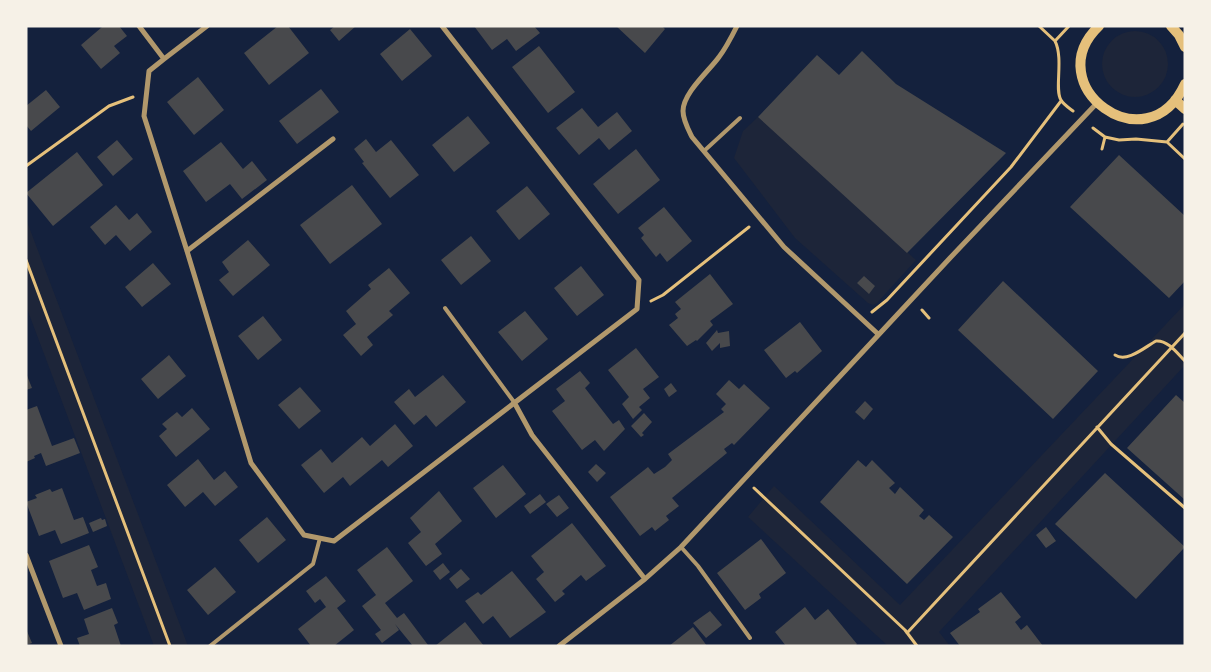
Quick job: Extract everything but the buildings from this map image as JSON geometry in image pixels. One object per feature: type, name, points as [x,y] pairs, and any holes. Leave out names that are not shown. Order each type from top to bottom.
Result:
[{"type":"main road","points":[[1171,26],[1179,35],[1185,47]]},
{"type":"main road","points":[[1097,27],[1084,48],[1081,66],[1086,87],[1097,103],[1105,110],[1115,115],[1136,119],[1157,114],[1175,100],[1185,84]]},
{"type":"main road","points":[[1175,100],[1185,109]]},
{"type":"street","points":[[139,26],[164,59]]},
{"type":"street","points":[[207,26],[149,70],[144,116],[251,463],[304,535],[334,541],[637,309],[639,280],[442,26]]},
{"type":"street","points":[[737,26],[720,56],[697,83],[688,97],[683,110],[686,125],[692,137],[784,247],[878,334]]},
{"type":"street","points":[[559,646],[645,579],[681,547],[878,334],[1097,103]]},
{"type":"street","points":[[187,251],[333,139]]},
{"type":"street","points":[[514,402],[532,435],[645,579]]},
{"type":"street","points":[[26,555],[61,646]]},
{"type":"lane","points":[[704,151],[740,118]]},
{"type":"lane","points":[[445,308],[514,402]]},
{"type":"lane","points":[[210,646],[314,564],[320,538]]},
{"type":"lane","points":[[681,547],[698,566],[750,638]]},
{"type":"path","points":[[1040,26],[1055,41]]},
{"type":"path","points":[[26,166],[109,106],[128,98],[146,94]]},
{"type":"path","points":[[872,312],[887,300],[1011,167],[1061,101]]},
{"type":"path","points":[[1185,122],[1167,142],[1185,159]]},
{"type":"path","points":[[1102,149],[1105,137]]},
{"type":"path","points":[[637,309],[663,295],[760,219]]},
{"type":"path","points":[[26,260],[170,646]]},
{"type":"path","points":[[922,310],[930,318]]},
{"type":"path","points":[[907,633],[1185,333]]},
{"type":"path","points":[[1115,355],[1122,358],[1129,356],[1160,340],[1166,343],[1185,361]]},
{"type":"path","points":[[1097,427],[1111,444],[1185,508]]},
{"type":"path","points":[[745,479],[907,633],[917,646]]},
{"type":"shaded area","points":[[1135,31],[1148,33],[1158,41],[1166,51],[1168,64],[1166,77],[1158,87],[1148,95],[1135,97],[1122,95],[1112,87],[1104,77],[1102,64],[1104,51],[1112,41],[1122,33]]},
{"type":"shaded area","points":[[758,117],[916,260],[877,303],[873,305],[868,303],[795,238],[734,158],[743,131]]},
{"type":"shaded area","points":[[26,219],[188,646],[154,646],[26,306]]},
{"type":"shaded area","points":[[1185,304],[1185,365],[939,632],[950,646],[888,646],[748,517],[774,486],[900,605]]}]
